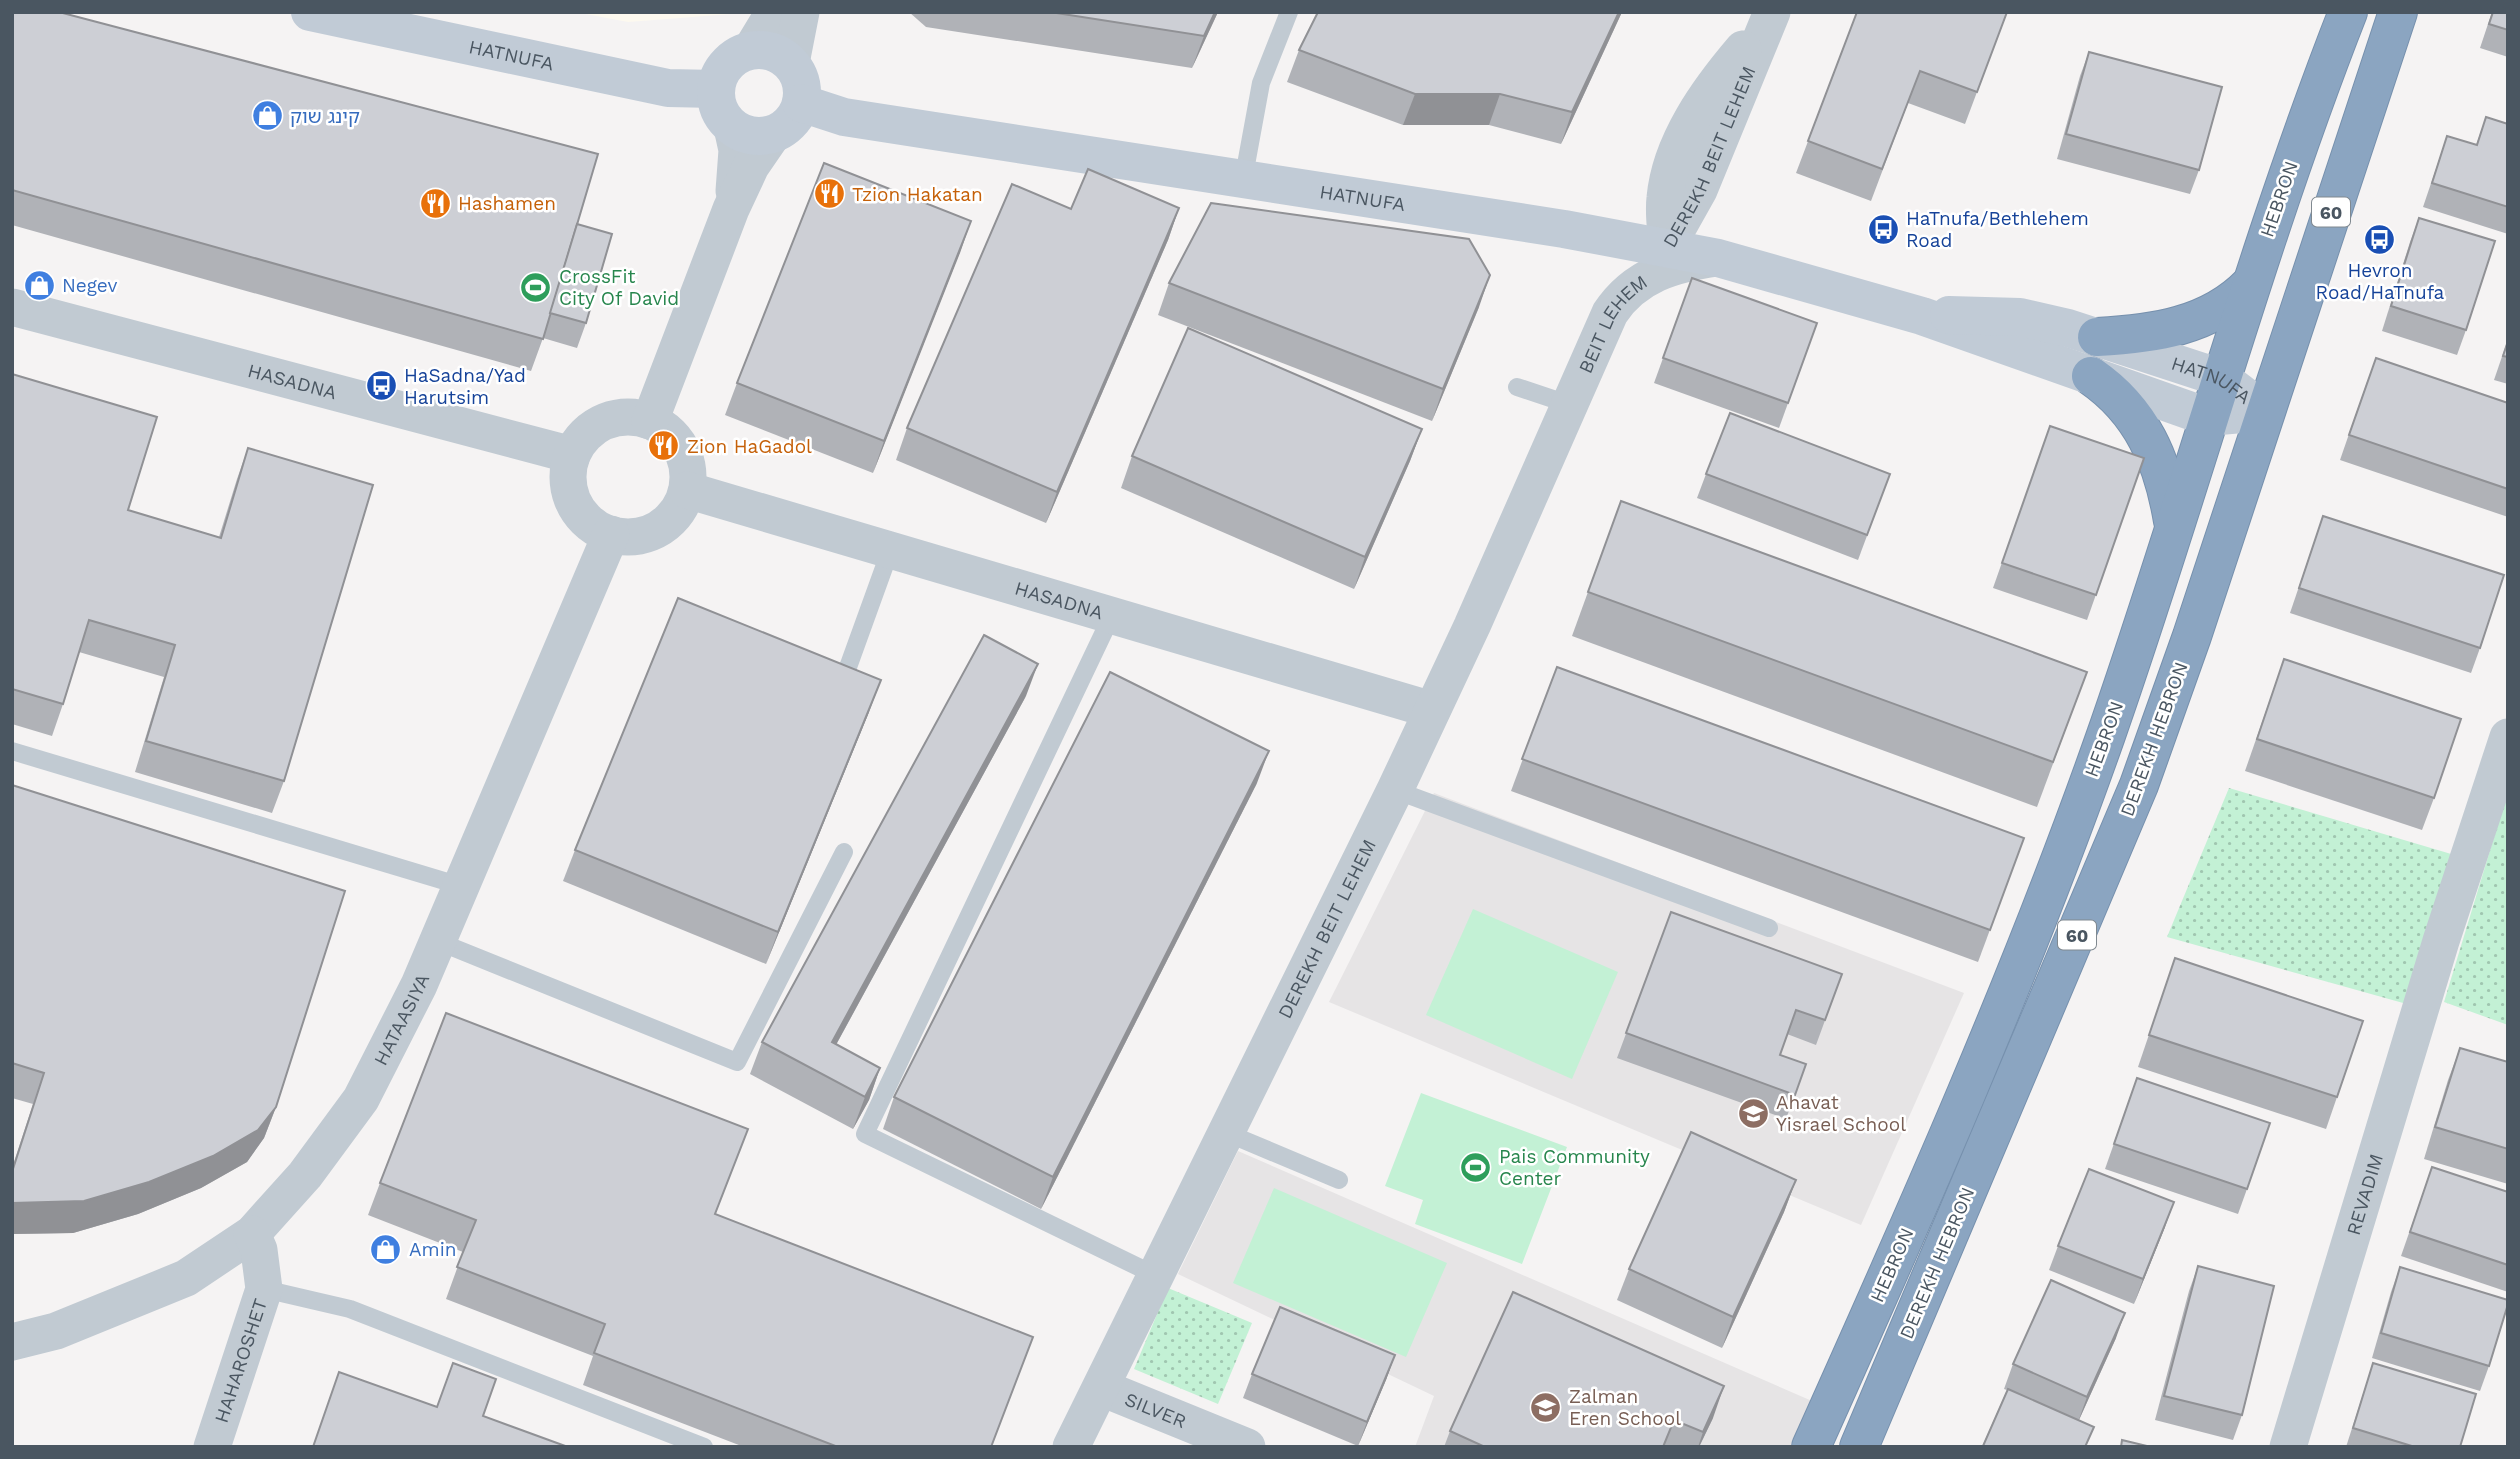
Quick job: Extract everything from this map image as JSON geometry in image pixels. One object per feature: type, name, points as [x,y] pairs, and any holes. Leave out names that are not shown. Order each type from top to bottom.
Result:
[{"type":"highway","name":"HEBRON","points":[[1811,1447],[1908,1231],[2024,951],[2104,739],[2249,285],[2348,12]]},
{"type":"highway","name":"DEREKH HEBRON","points":[[1859,1447],[2134,797],[2192,636],[2398,12]]},
{"type":"highway","points":[[2096,337],[2142,333],[2196,321],[2226,306],[2249,285]]},
{"type":"highway","points":[[2091,376],[2122,402],[2150,440],[2165,478],[2174,526]]},
{"type":"street","name":"HATNUFA","points":[[310,12],[668,88],[716,89]]},
{"type":"street","points":[[773,134],[751,136],[732,127],[719,110],[716,89],[727,63],[751,50],[774,12]]},
{"type":"street","points":[[790,63],[801,12]]},
{"type":"street","name":"DEREKH BEIT LEHEM","points":[[1667,247],[1666,187],[1681,144],[1711,90],[1769,17]]},
{"type":"street","points":[[650,421],[731,209],[751,166],[773,134],[791,122],[801,103],[801,81],[790,63],[773,51],[751,50]]},
{"type":"street","name":"HATNUFA","points":[[801,103],[844,117],[1667,247],[1718,258],[1922,316],[2208,417],[2265,412]]},
{"type":"street","points":[[731,209],[737,162],[732,127]]},
{"type":"street","name":"BEIT LEHEM","points":[[1571,405],[1596,341],[1610,313],[1628,291],[1643,280],[1674,267],[1718,258]]},
{"type":"street","name":"HASADNA","points":[[12,307],[572,455]]},
{"type":"street","name":"HATNUFA","points":[[1922,316],[2020,317],[2096,337],[2221,378],[2265,412]]},
{"type":"street","name":"DEREKH BEIT LEHEM","points":[[1071,1447],[1395,790],[1571,405]]},
{"type":"street","points":[[636,417],[650,421],[671,435],[682,451],[688,470],[687,490],[680,508],[667,523],[649,533],[630,537],[611,534],[586,518],[570,494],[568,474],[572,455],[582,438],[598,425],[616,418],[636,417]]},
{"type":"street","name":"HASADNA","points":[[687,490],[1432,710]]},
{"type":"street","name":"HATAASIYA","points":[[12,1342],[56,1331],[187,1278],[252,1234],[305,1175],[361,1099],[437,941],[611,534]]},
{"type":"street","name":"REVADIM","points":[[2288,1447],[2441,941],[2508,737]]},
{"type":"street","name":"HAHAROSHET","points":[[212,1447],[257,1318],[264,1289],[259,1250],[252,1234]]},
{"type":"street","name":"SILVER","points":[[1102,1388],[1247,1447]]},
{"type":"lane","points":[[1243,181],[1261,83],[1289,12]]},
{"type":"lane","points":[[1517,387],[1571,405]]},
{"type":"lane","points":[[847,670],[890,551]]},
{"type":"lane","points":[[1112,615],[865,1134],[1157,1276]]},
{"type":"lane","points":[[12,751],[461,886]]},
{"type":"lane","points":[[1395,790],[1769,928]]},
{"type":"lane","points":[[437,941],[737,1062],[844,852]]},
{"type":"lane","points":[[1227,1133],[1339,1180]]},
{"type":"lane","points":[[264,1289],[350,1310],[704,1447]]},
{"type":"shaded area","points":[[575,12],[774,12],[771,19],[744,13],[628,22]]},
{"type":"shaded area","name":"Ahavat Yisrael School","points":[[1434,793],[1964,993],[1861,1225],[1329,1002]]},
{"type":"shaded area","points":[[1238,1151],[1812,1401],[1793,1447],[1415,1447],[1434,1396],[1178,1274]]},
{"type":"green space","points":[[2229,788],[2468,859],[2421,1008],[2167,937]]},
{"type":"green space","points":[[2508,791],[2508,1025],[2444,1002]]},
{"type":"green space","points":[[1473,909],[1618,972],[1572,1079],[1426,1015]]},
{"type":"green space","name":"Pais Community Center","points":[[1421,1093],[1567,1147],[1522,1264],[1415,1224],[1423,1200],[1385,1186]]},
{"type":"green space","points":[[1274,1188],[1447,1263],[1406,1357],[1233,1283]]},
{"type":"green space","points":[[1168,1288],[1252,1323],[1218,1404],[1134,1369]]},
{"type":"building","points":[[12,12],[59,12],[598,154],[543,339],[12,190]]},
{"type":"building","points":[[1050,12],[1215,12],[1204,36]]},
{"type":"building","points":[[1318,12],[1619,12],[1572,112],[1500,94],[1415,94],[1299,50]]},
{"type":"building","points":[[1857,12],[2007,12],[1977,92],[1920,71],[1882,169],[1808,141]]},
{"type":"building","points":[[2493,12],[2508,12],[2508,30],[2489,24]]},
{"type":"building","points":[[2089,52],[2222,87],[2199,170],[2066,134]]},
{"type":"building","points":[[2486,117],[2508,124],[2508,207],[2432,183],[2447,136],[2477,145]]},
{"type":"building","points":[[824,163],[971,221],[884,441],[737,383]]},
{"type":"building","points":[[1088,169],[1179,208],[1057,492],[907,428],[1012,184],[1071,209]]},
{"type":"building","points":[[1211,203],[1469,239],[1490,275],[1443,389],[1169,283]]},
{"type":"building","points":[[2419,218],[2495,241],[2466,330],[2391,306]]},
{"type":"building","points":[[577,224],[612,234],[586,323],[550,313]]},
{"type":"building","points":[[1692,278],[1817,323],[1788,403],[1663,358]]},
{"type":"building","points":[[1188,328],[1422,429],[1365,557],[1132,456]]},
{"type":"building","points":[[2508,341],[2508,357],[2503,356]]},
{"type":"building","points":[[2376,358],[2508,403],[2508,489],[2349,435]]},
{"type":"building","points":[[12,374],[157,417],[128,510],[221,538],[248,448],[373,485],[284,781],[146,741],[175,645],[89,620],[63,704],[12,689]]},
{"type":"building","points":[[1730,413],[1890,474],[1867,535],[1706,474]]},
{"type":"building","points":[[2050,426],[2144,458],[2096,595],[2002,563]]},
{"type":"building","points":[[1621,501],[2087,672],[2053,762],[1588,592]]},
{"type":"building","points":[[2323,516],[2504,575],[2480,648],[2299,588]]},
{"type":"building","points":[[678,598],[881,680],[778,932],[575,850]]},
{"type":"building","points":[[984,635],[1038,664],[832,1042],[880,1068],[865,1097],[762,1042]]},
{"type":"building","points":[[2284,659],[2461,719],[2434,798],[2257,739]]},
{"type":"building","points":[[1557,667],[2024,838],[1990,930],[1522,759]]},
{"type":"building","points":[[1110,672],[1269,751],[1053,1177],[894,1097]]},
{"type":"building","points":[[12,785],[345,891],[276,1107],[258,1130],[213,1156],[149,1182],[84,1201],[12,1203],[12,1172],[44,1073],[12,1063]]},
{"type":"building","points":[[1671,912],[1842,974],[1825,1020],[1796,1010],[1780,1055],[1806,1064],[1795,1095],[1626,1033]]},
{"type":"building","points":[[2175,958],[2363,1021],[2337,1097],[2149,1035]]},
{"type":"building","points":[[446,1013],[748,1129],[715,1214],[1033,1337],[991,1447],[838,1447],[594,1353],[605,1324],[457,1267],[476,1220],[380,1183]]},
{"type":"building","points":[[2460,1048],[2508,1062],[2508,1149],[2435,1127]]},
{"type":"building","points":[[2137,1078],[2270,1123],[2247,1189],[2114,1144]]},
{"type":"building","points":[[1691,1132],[1796,1180],[1733,1317],[1629,1269]]},
{"type":"building","points":[[2432,1167],[2508,1192],[2508,1265],[2410,1232]]},
{"type":"building","points":[[2089,1169],[2174,1202],[2143,1279],[2058,1246]]},
{"type":"building","points":[[2198,1266],[2274,1286],[2242,1415],[2164,1396]]},
{"type":"building","points":[[2400,1267],[2508,1300],[2489,1366],[2381,1333]]},
{"type":"building","points":[[2051,1280],[2125,1313],[2087,1397],[2013,1364]]},
{"type":"building","points":[[1513,1292],[1724,1386],[1703,1432],[1674,1420],[1663,1447],[1485,1447],[1450,1431]]},
{"type":"building","points":[[1280,1307],[1395,1355],[1367,1422],[1252,1374]]},
{"type":"building","points":[[453,1363],[496,1379],[483,1416],[568,1447],[313,1447],[339,1372],[437,1407]]},
{"type":"building","points":[[2373,1363],[2476,1394],[2460,1447],[2415,1447],[2353,1428]]},
{"type":"building","points":[[2008,1389],[2094,1427],[2085,1447],[1983,1446]]},
{"type":"building","points":[[2122,1440],[2151,1447],[2121,1447]]},
{"type":"place","name":"קינג שוק","points":[[267,116]]},
{"type":"place","name":"Tzion Hakatan","points":[[829,194]]},
{"type":"place","name":"Hashamen","points":[[435,203]]},
{"type":"place","name":"HaTnufa/Bethlehem Road","points":[[1883,229]]},
{"type":"place","name":"Hevron Road/HaTnufa","points":[[2380,239]]},
{"type":"place","name":"Negev","points":[[39,285]]},
{"type":"place","name":"CrossFit City Of David","points":[[536,287]]},
{"type":"place","name":"HaSadna/Yad Harutsim","points":[[381,386]]},
{"type":"place","name":"Zion HaGadol","points":[[664,446]]},
{"type":"place","name":"Ahavat Yisrael School","points":[[1753,1113]]},
{"type":"place","name":"Pais Community Center","points":[[1476,1167]]},
{"type":"place","name":"Amin","points":[[386,1249]]},
{"type":"place","name":"Zalman Eren School","points":[[1546,1407]]}]
